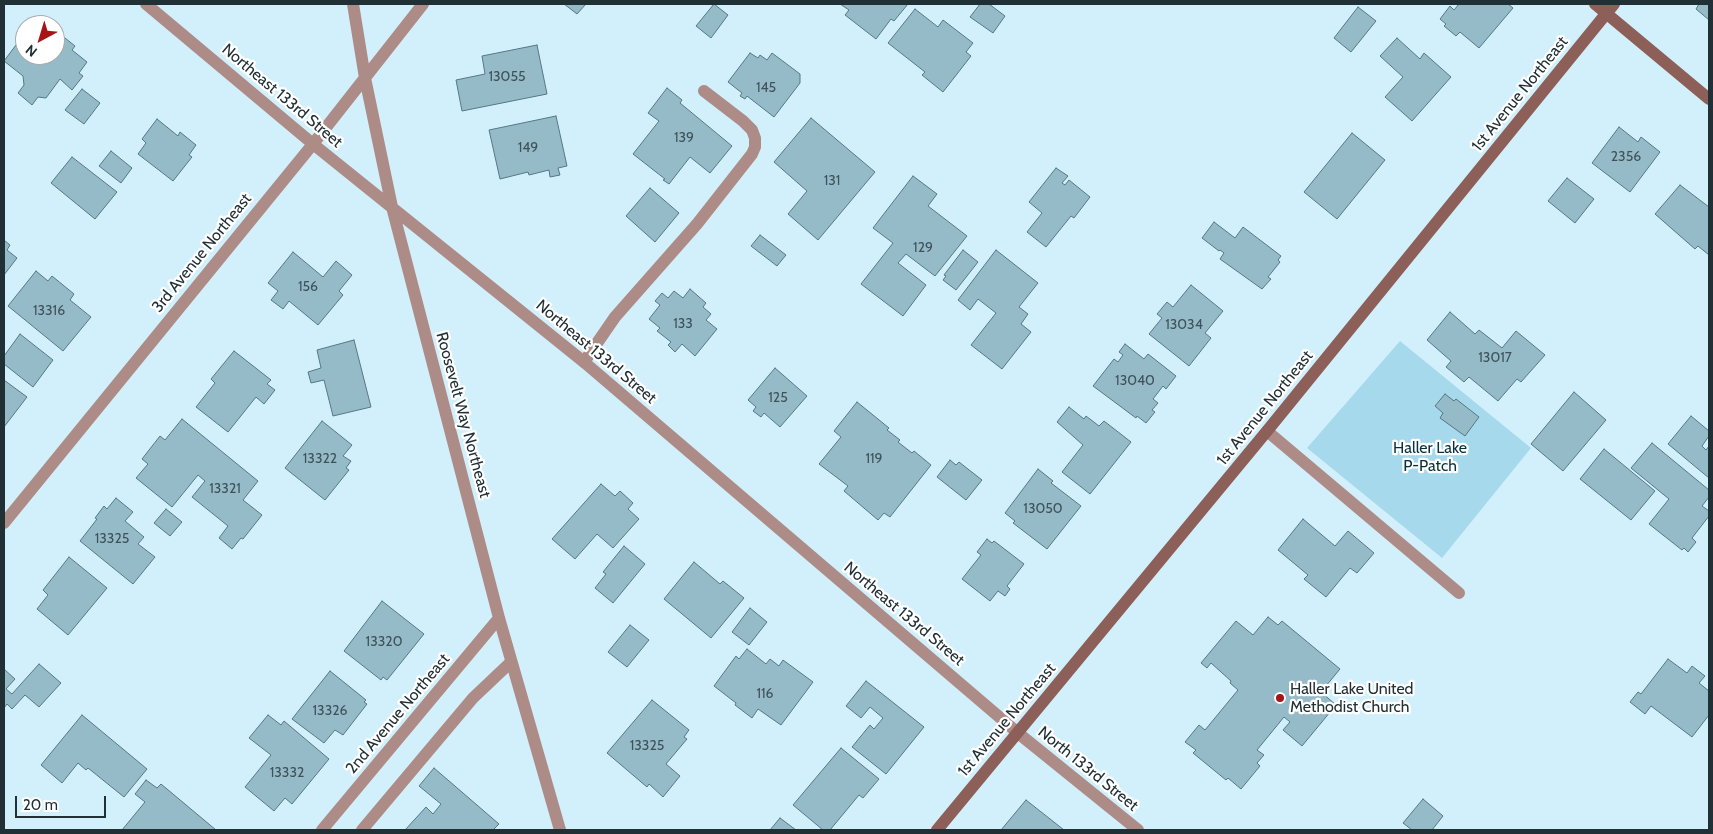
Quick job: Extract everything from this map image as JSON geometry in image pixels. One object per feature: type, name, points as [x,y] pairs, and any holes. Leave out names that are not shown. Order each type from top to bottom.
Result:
[{"type":"street","name":"Northeast 133rd Street","points":[[146,4],[313,144],[584,362],[1018,733]]},
{"type":"street","name":"Roosevelt Way Northeast","points":[[354,4],[364,78],[392,207],[499,618],[560,830]]},
{"type":"street","name":"3rd Avenue Northeast","points":[[4,523],[313,144],[423,4]]},
{"type":"street","points":[[1595,4],[1610,8],[1709,99]]},
{"type":"street","name":"1st Avenue Northeast","points":[[937,830],[1267,431],[1610,8]]},
{"type":"street","points":[[584,362],[616,317],[697,224],[752,154],[755,147],[755,138],[752,130],[704,91]]},
{"type":"street","points":[[1267,431],[1459,593]]},
{"type":"street","name":"2nd Avenue Northeast","points":[[322,830],[499,618]]},
{"type":"street","points":[[362,830],[473,698],[511,662]]},
{"type":"street","name":"North 133rd Street","points":[[1018,733],[1138,830]]},
{"type":"green space","name":"Haller Lake P-Patch","points":[[1400,341],[1531,448],[1442,558],[1307,448]]},
{"type":"building","points":[[564,4],[586,4],[577,14]]},
{"type":"building","points":[[714,4],[728,15],[711,38],[696,26]]},
{"type":"building","points":[[840,4],[908,4],[894,21],[891,19],[876,39],[845,15],[849,10]]},
{"type":"building","points":[[980,4],[989,4],[1005,16],[993,33],[970,17]]},
{"type":"building","points":[[1459,4],[1508,4],[1513,8],[1479,48],[1460,32],[1456,36],[1444,26],[1446,24],[1440,19],[1450,6],[1454,10]]},
{"type":"building","points":[[1699,4],[1709,4],[1709,20],[1696,9]]},
{"type":"building","points":[[1358,7],[1376,21],[1351,52],[1334,38]]},
{"type":"building","points":[[915,9],[938,27],[943,20],[973,43],[966,52],[971,56],[943,92],[922,75],[925,72],[888,43]]},
{"type":"building","points":[[65,38],[75,46],[72,50],[87,62],[79,73],[83,76],[72,90],[60,79],[46,98],[38,97],[32,105],[18,93],[24,85],[23,76],[4,61],[15,46],[15,65],[65,65]]},
{"type":"building","points":[[1397,38],[1420,59],[1424,53],[1451,77],[1412,121],[1385,97],[1403,77],[1380,56]]},
{"type":"building","points":[[537,45],[547,94],[462,111],[456,80],[485,74],[482,56]]},
{"type":"building","points":[[750,53],[758,58],[760,55],[767,60],[772,53],[800,74],[800,83],[774,117],[747,96],[745,99],[740,96],[742,93],[728,82]]},
{"type":"building","points":[[667,88],[682,100],[680,103],[732,146],[710,173],[690,157],[669,184],[633,154],[659,121],[648,113]]},
{"type":"building","points":[[82,89],[100,103],[84,124],[65,110]]},
{"type":"building","points":[[556,116],[567,166],[558,168],[560,175],[550,177],[549,170],[529,175],[528,172],[500,179],[489,130]]},
{"type":"building","points":[[811,118],[875,172],[818,240],[788,214],[807,191],[774,162]]},
{"type":"building","points":[[157,119],[178,136],[180,132],[196,145],[189,155],[192,157],[173,181],[138,154],[146,143],[142,139]]},
{"type":"building","points":[[1619,127],[1638,142],[1641,137],[1660,152],[1630,192],[1592,163]]},
{"type":"building","points":[[1352,133],[1385,160],[1337,219],[1304,192]]},
{"type":"building","points":[[111,151],[132,168],[121,183],[99,166]]},
{"type":"building","points":[[72,157],[117,192],[95,219],[51,183]]},
{"type":"building","points":[[1056,168],[1068,176],[1062,183],[1065,185],[1069,180],[1090,197],[1074,218],[1071,216],[1046,247],[1027,232],[1042,213],[1029,202]]},
{"type":"building","points":[[913,176],[937,194],[928,206],[967,236],[935,276],[906,254],[898,263],[926,285],[903,316],[861,284],[893,243],[873,228]]},
{"type":"building","points":[[1567,178],[1594,199],[1575,223],[1548,201]]},
{"type":"building","points":[[1680,185],[1709,207],[1709,255],[1698,246],[1695,249],[1655,214]]},
{"type":"building","points":[[650,188],[679,213],[655,242],[626,216]]},
{"type":"building","points":[[1214,222],[1235,238],[1243,227],[1281,256],[1278,260],[1280,262],[1268,277],[1271,279],[1262,289],[1220,259],[1224,253],[1202,238]]},
{"type":"building","points":[[760,235],[786,255],[777,266],[751,246]]},
{"type":"building","points":[[4,240],[10,245],[7,250],[17,258],[4,275]]},
{"type":"building","points":[[963,250],[978,262],[956,290],[943,280],[946,276],[944,275]]},
{"type":"building","points":[[996,250],[1038,283],[1019,307],[1028,314],[1021,324],[1031,332],[1002,369],[971,345],[996,313],[978,299],[970,310],[958,300]]},
{"type":"building","points":[[293,252],[323,277],[336,261],[352,275],[339,291],[343,295],[318,325],[289,301],[283,309],[271,300],[278,291],[268,283]]},
{"type":"building","points":[[36,271],[48,281],[52,276],[74,294],[70,300],[91,317],[63,351],[8,306]]},
{"type":"building","points":[[1191,285],[1223,311],[1205,333],[1211,338],[1189,366],[1149,334],[1162,318],[1157,314],[1167,302],[1173,307]]},
{"type":"building","points":[[690,289],[706,303],[703,307],[711,314],[706,320],[717,329],[695,356],[682,344],[675,352],[668,345],[671,342],[657,331],[660,328],[649,319],[660,305],[655,301],[662,293],[668,298],[674,291],[683,298]]},
{"type":"building","points":[[1450,312],[1475,334],[1479,330],[1502,348],[1516,331],[1545,355],[1521,382],[1517,379],[1498,401],[1469,377],[1464,382],[1446,367],[1451,361],[1427,340]]},
{"type":"building","points":[[20,334],[53,360],[33,387],[4,364],[4,356]]},
{"type":"building","points":[[354,340],[371,407],[333,416],[324,380],[311,383],[308,372],[321,368],[317,350]]},
{"type":"building","points":[[1125,344],[1144,359],[1148,354],[1176,376],[1166,389],[1163,386],[1153,399],[1158,403],[1152,410],[1155,412],[1146,423],[1137,416],[1136,418],[1093,386],[1114,359],[1118,362],[1123,355],[1119,352]]},
{"type":"building","points":[[234,351],[271,380],[267,384],[275,390],[264,404],[256,397],[228,432],[196,407],[215,383],[211,379]]},
{"type":"building","points":[[775,368],[807,396],[780,427],[764,413],[761,417],[753,411],[756,407],[748,400]]},
{"type":"building","points":[[4,380],[27,397],[4,427]]},
{"type":"building","points":[[1574,392],[1606,420],[1563,471],[1531,444]]},
{"type":"building","points":[[1445,394],[1454,401],[1456,399],[1479,417],[1465,436],[1440,418],[1443,413],[1435,406]]},
{"type":"building","points":[[857,402],[889,428],[887,430],[900,440],[898,442],[912,453],[914,451],[931,465],[890,517],[884,513],[878,520],[844,491],[848,486],[819,464],[841,437],[834,431]]},
{"type":"building","points":[[1069,407],[1084,419],[1086,416],[1099,426],[1104,421],[1131,442],[1090,494],[1062,472],[1083,445],[1057,422]]},
{"type":"building","points":[[1691,416],[1709,431],[1709,436],[1702,446],[1706,450],[1709,446],[1709,478],[1668,444]]},
{"type":"building","points":[[182,419],[258,481],[243,500],[262,515],[243,539],[241,538],[232,549],[219,538],[228,526],[192,497],[205,481],[198,475],[172,507],[136,478],[148,464],[142,459],[160,436],[165,440]]},
{"type":"building","points":[[322,421],[352,445],[343,456],[351,461],[346,468],[349,470],[325,500],[285,468]]},
{"type":"building","points":[[1652,443],[1709,490],[1709,497],[1702,506],[1709,511],[1709,516],[1692,538],[1696,542],[1688,552],[1684,548],[1682,550],[1649,524],[1669,499],[1631,468]]},
{"type":"building","points":[[1604,449],[1655,491],[1631,520],[1580,479]]},
{"type":"building","points":[[950,460],[956,465],[959,462],[982,480],[966,500],[937,477]]},
{"type":"building","points":[[1038,469],[1053,481],[1051,483],[1081,506],[1047,549],[1013,523],[1015,521],[1005,513]]},
{"type":"building","points":[[601,484],[615,496],[620,491],[633,503],[628,509],[639,519],[613,548],[597,534],[575,559],[552,539]]},
{"type":"building","points":[[116,498],[133,512],[125,521],[144,537],[138,544],[155,557],[133,584],[80,541],[97,519],[95,518],[104,506],[107,509]]},
{"type":"building","points":[[166,509],[182,522],[170,536],[154,523]]},
{"type":"building","points":[[1303,519],[1335,546],[1348,531],[1374,553],[1357,573],[1350,568],[1326,597],[1304,579],[1308,575],[1278,550]]},
{"type":"building","points":[[987,539],[992,543],[994,541],[1024,564],[1007,586],[1010,589],[1005,596],[998,591],[990,601],[962,579],[981,555],[977,552]]},
{"type":"building","points":[[624,546],[645,564],[613,603],[595,588],[606,574],[603,572]]},
{"type":"building","points":[[69,557],[107,588],[68,635],[37,609],[48,595],[43,590]]},
{"type":"building","points":[[694,562],[720,584],[723,581],[744,598],[711,638],[664,599]]},
{"type":"building","points":[[382,601],[424,634],[387,680],[383,677],[381,680],[344,651]]},
{"type":"building","points":[[750,608],[767,622],[749,645],[732,632]]},
{"type":"building","name":"Haller Lake United Methodist Church","points":[[1268,617],[1278,625],[1282,621],[1340,669],[1321,692],[1336,705],[1302,746],[1283,730],[1290,722],[1284,717],[1257,750],[1264,755],[1257,763],[1260,766],[1241,789],[1228,778],[1226,780],[1193,753],[1196,750],[1185,742],[1199,725],[1205,730],[1238,690],[1211,663],[1207,668],[1201,663],[1236,621],[1253,635]]},
{"type":"building","points":[[630,625],[649,640],[627,667],[608,652]]},
{"type":"building","points":[[747,649],[766,664],[770,659],[779,666],[783,660],[813,682],[781,725],[758,709],[752,718],[714,686],[736,656],[739,659]]},
{"type":"building","points":[[1668,659],[1687,673],[1692,666],[1705,676],[1699,683],[1709,691],[1709,715],[1692,737],[1651,706],[1645,714],[1630,702],[1638,692],[1641,694]]},
{"type":"building","points":[[39,664],[61,683],[39,707],[25,695],[12,709],[7,704],[4,708],[4,669],[15,679],[6,689],[12,694]]},
{"type":"building","points":[[330,671],[366,700],[364,702],[367,704],[343,735],[335,730],[324,743],[292,719]]},
{"type":"building","points":[[866,681],[924,727],[886,774],[852,747],[870,725],[874,729],[883,718],[870,707],[861,718],[846,706]]},
{"type":"building","points":[[652,700],[689,730],[684,737],[687,739],[666,764],[680,776],[663,797],[649,784],[647,787],[607,753]]},
{"type":"building","points":[[82,715],[147,769],[124,797],[88,768],[86,770],[78,763],[62,783],[41,765]]},
{"type":"building","points":[[268,715],[281,725],[284,721],[329,759],[292,804],[285,798],[274,811],[245,787],[271,755],[249,738]]},
{"type":"building","points":[[841,748],[879,779],[863,798],[859,795],[830,830],[823,830],[793,805]]},
{"type":"building","points":[[434,768],[499,824],[493,830],[405,830],[426,807],[433,814],[441,804],[419,786]]},
{"type":"building","points":[[146,780],[157,788],[161,784],[216,830],[122,830],[145,802],[135,794]]},
{"type":"building","points":[[1423,799],[1443,816],[1432,830],[1412,830],[1403,823]]},
{"type":"building","points":[[1026,800],[1064,830],[1001,830]]},
{"type":"building","points":[[780,818],[796,830],[770,830]]},
{"type":"place","name":"Haller Lake United Methodist Church","points":[[1280,698]]}]
